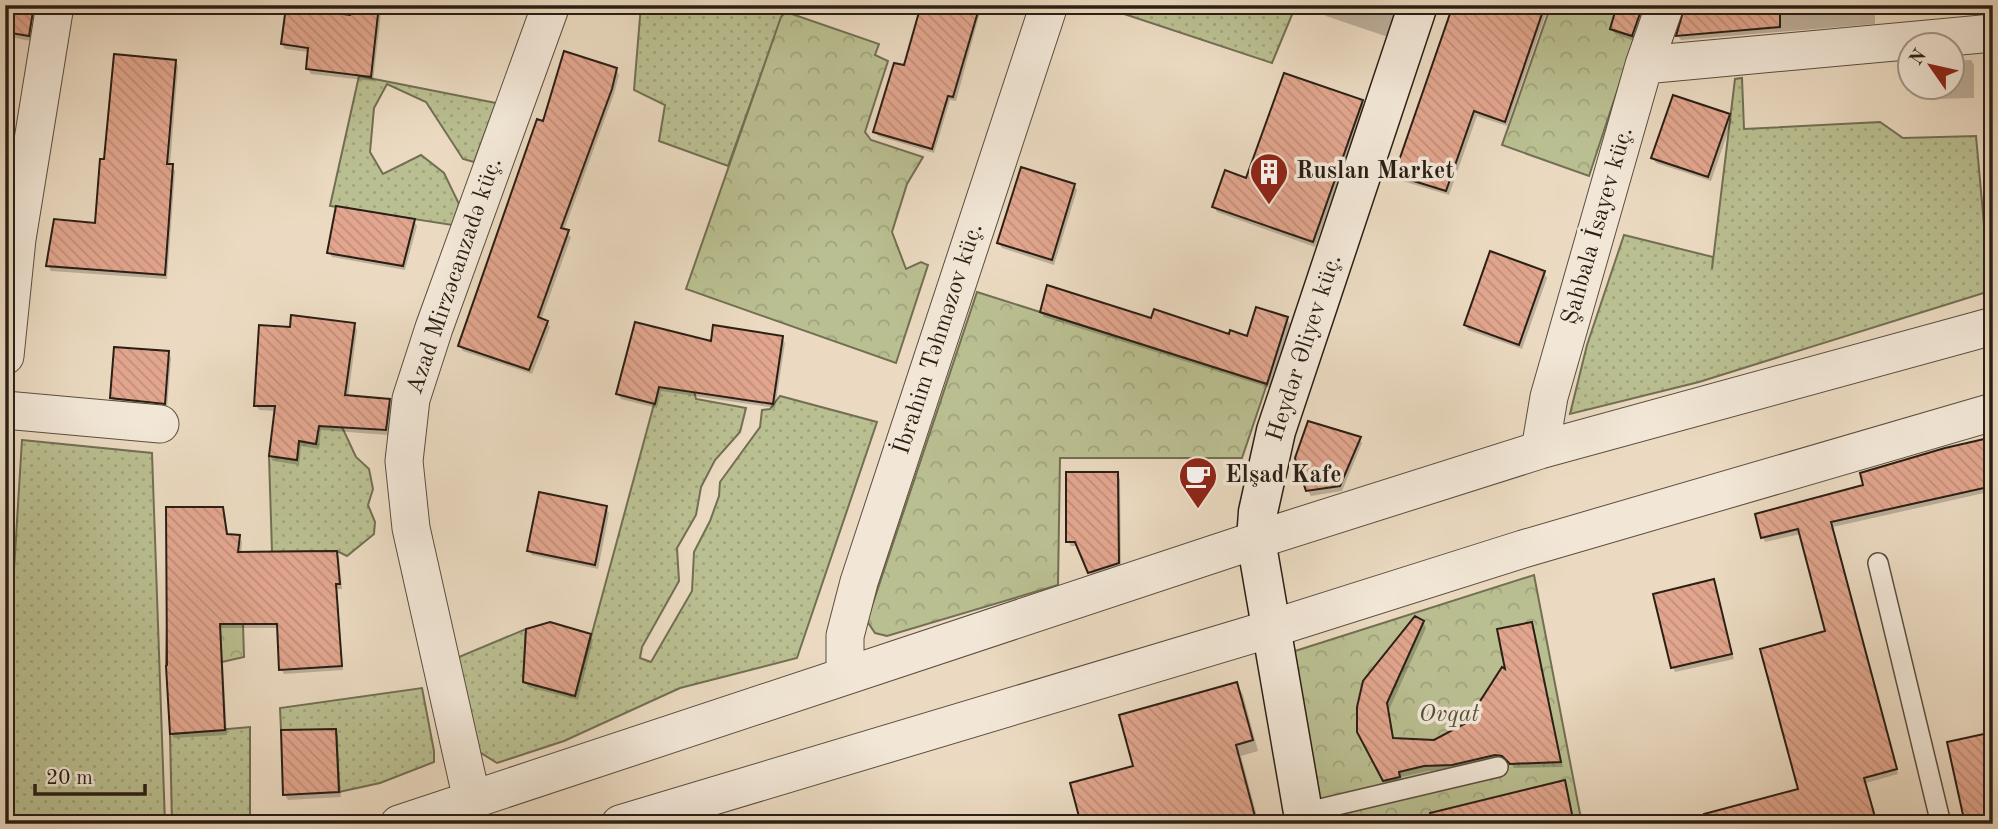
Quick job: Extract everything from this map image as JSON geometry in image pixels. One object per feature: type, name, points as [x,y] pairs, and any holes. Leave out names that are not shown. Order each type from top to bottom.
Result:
[{"type":"street","points":[[5,356],[17,239],[55,5]]},
{"type":"street","name":"Azad Mirzəcanzadə küç.","points":[[472,800],[411,528],[404,461],[411,399],[551,5]]},
{"type":"street","name":"İbrahim Təhməzov küç.","points":[[845,675],[845,636],[859,582],[1049,5]]},
{"type":"street","name":"Heydər Əliyev küç.","points":[[1304,818],[1256,540],[1258,512],[1276,431],[1418,5]]},
{"type":"street","name":"Şahbala İsayev küç.","points":[[1540,450],[1549,397],[1644,65],[1665,5]]},
{"type":"street","points":[[1644,65],[1993,33]]},
{"type":"street","points":[[399,824],[1256,540],[1540,450],[1993,326]]},
{"type":"street","points":[[5,410],[160,424]]},
{"type":"street","points":[[620,824],[1270,629],[1536,545],[1993,412]]},
{"type":"lane","points":[[1878,563],[1941,824]]},
{"type":"lane","points":[[1304,818],[1498,767]]},
{"type":"green space","points":[[641,5],[786,5],[728,166],[659,141],[665,105],[634,90]]},
{"type":"green space","points":[[1097,5],[1296,5],[1272,63]]},
{"type":"green space","points":[[1551,5],[1599,5],[1616,10],[1610,29],[1635,37],[1589,176],[1502,145]]},
{"type":"green space","points":[[786,12],[879,44],[875,55],[888,61],[865,132],[871,140],[923,157],[907,184],[892,232],[906,269],[921,262],[928,265],[896,363],[686,289],[781,17]]},
{"type":"green space","points":[[359,76],[496,103],[474,162],[463,159],[426,102],[387,84],[374,108],[370,152],[383,174],[421,155],[444,173],[459,204],[452,225],[330,206]]},
{"type":"green space","points":[[1742,78],[1744,129],[1880,122],[1903,138],[1976,136],[1990,291],[1699,382],[1570,414],[1587,345],[1624,235],[1713,257],[1712,269],[1735,79]]},
{"type":"green space","points":[[977,292],[1267,384],[1242,458],[1060,458],[1058,585],[887,636],[875,633],[867,621]]},
{"type":"green space","points":[[660,382],[694,391],[696,399],[746,408],[740,432],[715,460],[701,487],[696,515],[677,548],[679,581],[642,647],[640,658],[651,662],[692,591],[694,552],[710,521],[719,496],[720,482],[760,427],[762,410],[770,409],[780,396],[877,422],[797,658],[680,688],[564,741],[497,763],[478,751],[454,659],[526,629],[523,682],[575,696]]},
{"type":"green space","points":[[321,411],[330,413],[343,429],[356,457],[369,469],[373,489],[368,505],[375,522],[374,534],[347,556],[337,551],[272,552],[269,456],[297,460],[299,441],[316,444]]},
{"type":"green space","points":[[22,440],[152,453],[165,824],[5,824],[5,716]]},
{"type":"green space","name":"Ovqat","points":[[1534,575],[1582,824],[1324,824],[1292,652]]},
{"type":"green space","points":[[167,624],[243,624],[244,657],[222,662],[166,666]]},
{"type":"green space","points":[[422,688],[434,762],[380,783],[339,792],[336,730],[281,730],[280,708]]},
{"type":"green space","points":[[250,727],[250,824],[172,824],[170,734]]},
{"type":"building","points":[[5,5],[34,5],[29,36],[5,32]]},
{"type":"building","points":[[352,5],[379,5],[371,77],[306,69],[308,48],[281,44],[286,7],[350,15]]},
{"type":"building","points":[[921,5],[980,5],[953,97],[948,96],[932,149],[873,132],[894,63],[904,65]]},
{"type":"building","points":[[1453,5],[1545,5],[1505,122],[1474,111],[1446,191],[1394,175]]},
{"type":"building","points":[[1617,5],[1643,5],[1632,36],[1610,29]]},
{"type":"building","points":[[1685,5],[1780,5],[1780,27],[1676,36]]},
{"type":"building","points":[[564,51],[617,68],[612,89],[561,228],[569,230],[538,317],[548,321],[529,370],[458,346],[537,119],[543,121]]},
{"type":"building","points":[[114,54],[176,60],[167,164],[173,164],[165,275],[46,266],[54,219],[95,223],[100,159],[104,159]]},
{"type":"building","points":[[1284,73],[1363,100],[1313,242],[1212,207],[1225,170],[1246,178]]},
{"type":"building","points":[[1673,95],[1730,114],[1708,177],[1651,158]]},
{"type":"building","points":[[1021,167],[1075,184],[1052,260],[997,243]]},
{"type":"building","points":[[336,206],[415,219],[403,266],[327,253]]},
{"type":"building","points":[[1490,251],[1545,271],[1519,345],[1464,325]]},
{"type":"building","points":[[1047,285],[1151,318],[1154,309],[1229,334],[1230,330],[1247,336],[1256,307],[1288,317],[1267,384],[1040,312]]},
{"type":"building","points":[[291,315],[355,323],[345,395],[390,399],[386,430],[319,426],[316,444],[299,441],[297,460],[269,456],[275,406],[254,406],[259,325],[290,327]]},
{"type":"building","points":[[635,322],[711,341],[713,325],[783,336],[773,404],[659,387],[655,404],[616,394]]},
{"type":"building","points":[[114,347],[169,351],[165,404],[110,398]]},
{"type":"building","points":[[1308,421],[1361,437],[1340,486],[1306,491],[1295,458]]},
{"type":"building","points":[[1993,437],[1993,486],[1831,522],[1897,769],[1864,778],[1877,824],[1706,824],[1704,814],[1798,789],[1760,649],[1825,631],[1798,529],[1761,538],[1755,514],[1863,485],[1860,473]]},
{"type":"building","points":[[1066,472],[1118,472],[1119,563],[1088,573],[1075,542],[1066,542]]},
{"type":"building","points":[[539,492],[607,506],[595,565],[527,551]]},
{"type":"building","points":[[166,507],[223,507],[227,534],[240,535],[238,552],[337,551],[340,584],[336,584],[342,666],[279,670],[277,624],[220,624],[225,730],[170,734],[166,666]]},
{"type":"building","points":[[1714,579],[1732,654],[1671,668],[1653,594]]},
{"type":"building","points":[[1415,616],[1424,621],[1387,703],[1393,738],[1434,740],[1466,723],[1502,667],[1505,669],[1497,629],[1532,622],[1561,762],[1510,764],[1502,756],[1495,755],[1452,765],[1424,766],[1399,772],[1400,777],[1383,781],[1357,732],[1357,707],[1363,681]]},
{"type":"building","points":[[550,622],[591,634],[575,696],[523,682],[526,629]]},
{"type":"building","points":[[1237,682],[1253,740],[1236,745],[1257,824],[1081,824],[1070,783],[1133,766],[1119,715]]},
{"type":"building","points":[[336,729],[339,792],[283,795],[281,730]]},
{"type":"building","points":[[1993,732],[1993,819],[1965,824],[1947,742]]},
{"type":"building","points":[[1565,780],[1574,824],[1432,824],[1430,813]]},
{"type":"place","name":"Ruslan Market","points":[[1269,206]]},
{"type":"place","name":"Elşad Kafe","points":[[1198,510]]}]
